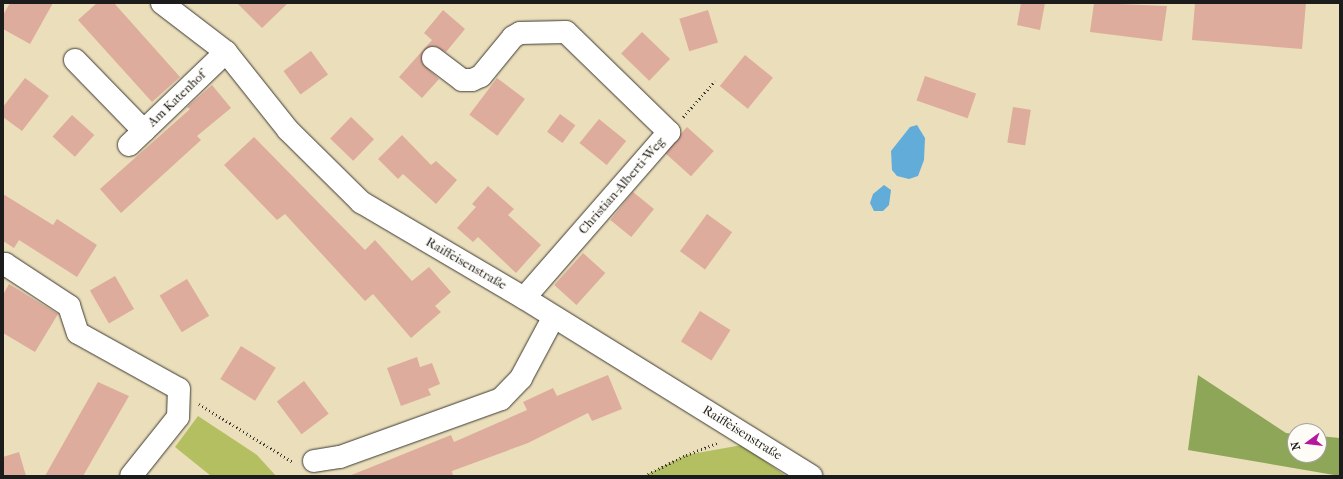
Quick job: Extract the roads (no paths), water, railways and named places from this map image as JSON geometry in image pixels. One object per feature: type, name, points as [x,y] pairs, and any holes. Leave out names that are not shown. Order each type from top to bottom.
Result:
[{"type":"street","name":"Raiffeisenstraße","points":[[162,3],[226,52],[288,130],[361,202],[524,298],[553,318],[745,434],[811,476]]},
{"type":"street","name":"Christian-Alberti-Weg","points":[[433,58],[462,80],[472,80],[481,76],[513,37],[520,33],[566,32],[669,132],[524,298]]},
{"type":"street","name":"Am Katenhof","points":[[75,60],[137,138],[226,52]]},
{"type":"street","points":[[3,266],[5,264],[69,306],[78,333],[179,389],[178,417],[131,476]]},
{"type":"street","points":[[314,461],[340,457],[463,415],[501,399],[521,378],[553,318]]},
{"type":"water","points":[[917,125],[925,138],[924,160],[918,176],[909,179],[897,176],[892,170],[891,151],[910,127]]},
{"type":"water","points":[[884,185],[891,190],[889,205],[883,211],[874,211],[870,203],[873,194]]}]
